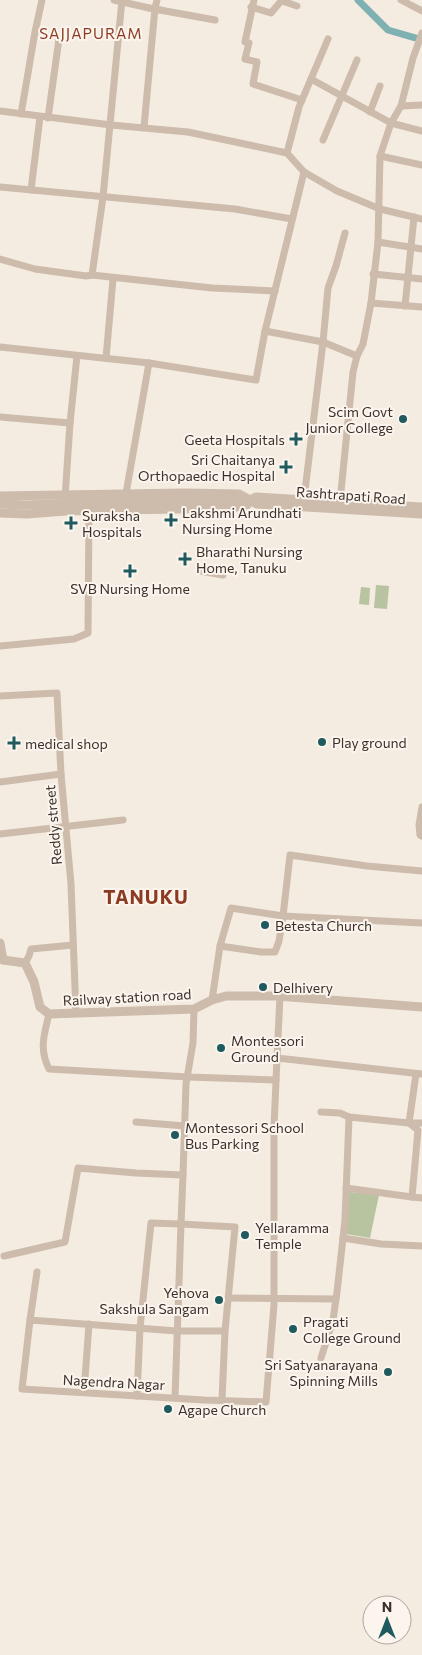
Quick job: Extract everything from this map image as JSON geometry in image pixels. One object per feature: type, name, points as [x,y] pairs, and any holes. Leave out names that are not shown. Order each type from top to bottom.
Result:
[{"type":"street","points":[[21,114],[42,0]]},
{"type":"street","points":[[144,127],[157,0]]},
{"type":"street","points":[[401,0],[410,2],[422,11]]},
{"type":"street","points":[[92,275],[111,125],[119,1],[215,20]]},
{"type":"street","points":[[297,6],[282,1],[271,13],[253,4],[245,42],[248,44],[246,59],[257,62],[253,84],[302,100]]},
{"type":"street","points":[[340,501],[353,372],[357,356],[363,344],[371,303],[378,242],[380,156],[391,123],[400,106],[413,58],[422,34]]},
{"type":"street","points":[[31,190],[58,39]]},
{"type":"street","points":[[287,154],[302,100],[328,39]]},
{"type":"street","points":[[323,140],[357,60]]},
{"type":"street","points":[[311,78],[391,123],[422,131]]},
{"type":"street","points":[[370,112],[380,86]]},
{"type":"street","points":[[400,106],[422,105]]},
{"type":"street","points":[[0,110],[111,125],[188,132],[287,154],[304,172],[337,191],[380,209],[418,218],[410,248],[405,306]]},
{"type":"street","points":[[380,156],[422,165]]},
{"type":"street","points":[[0,347],[149,363],[256,380],[265,331],[304,172]]},
{"type":"street","points":[[0,186],[235,209],[292,219]]},
{"type":"street","points":[[304,499],[328,288],[345,233]]},
{"type":"street","points":[[378,242],[422,249]]},
{"type":"street","points":[[0,259],[35,269],[86,276],[92,275],[113,279],[212,288],[275,291]]},
{"type":"street","points":[[373,274],[422,279]]},
{"type":"street","points":[[106,358],[113,279]]},
{"type":"street","points":[[371,303],[422,307]]},
{"type":"street","points":[[265,331],[322,342],[357,356]]},
{"type":"street","points":[[65,499],[77,356]]},
{"type":"street","points":[[125,498],[149,363]]},
{"type":"street","points":[[0,417],[70,423]]},
{"type":"street","points":[[0,496],[65,499]]},
{"type":"street","name":"Rashtrapati Road","points":[[65,499],[250,500],[256,497],[422,507]]},
{"type":"street","points":[[0,504],[26,505],[65,499]]},
{"type":"street","points":[[0,513],[27,514],[89,510],[231,508],[248,505],[250,500]]},
{"type":"street","name":"Rashtrapati Road","points":[[250,500],[257,504],[422,514]]},
{"type":"street","points":[[0,646],[74,639],[88,633],[89,510]]},
{"type":"street","points":[[200,571],[223,576]]},
{"type":"street","name":"Reddy street","points":[[0,696],[58,693],[61,774],[71,884],[76,1013]]},
{"type":"street","points":[[0,782],[61,774]]},
{"type":"street","points":[[422,807],[419,825],[420,835],[422,836]]},
{"type":"street","points":[[0,834],[123,820]]},
{"type":"street","points":[[220,946],[261,952],[275,952],[279,941],[283,916],[290,855],[367,866],[422,871]]},
{"type":"street","points":[[212,1000],[220,946],[231,908],[283,916],[422,923]]},
{"type":"street","points":[[0,943],[3,960],[25,962],[31,949],[73,945]]},
{"type":"street","name":"Railway station road","points":[[25,962],[34,982],[40,1007],[48,1014],[194,1009],[212,1000],[226,996],[280,996],[422,1006]]},
{"type":"street","points":[[274,1298],[274,1127],[280,996]]},
{"type":"street","points":[[175,1398],[185,1126],[194,1009]]},
{"type":"street","points":[[48,1014],[44,1035],[43,1057],[48,1069],[276,1080]]},
{"type":"street","points":[[277,1058],[419,1074],[409,1123]]},
{"type":"street","points":[[321,1112],[349,1117],[422,1123]]},
{"type":"street","points":[[321,1358],[336,1299],[343,1238],[349,1117]]},
{"type":"street","points":[[136,1122],[185,1126]]},
{"type":"street","points":[[409,1123],[418,1130],[418,1168],[412,1197]]},
{"type":"street","points":[[4,1256],[65,1242],[78,1168],[183,1175]]},
{"type":"street","points":[[346,1188],[422,1198]]},
{"type":"street","points":[[137,1396],[140,1328],[151,1223],[181,1224],[235,1228],[225,1331],[222,1400]]},
{"type":"street","points":[[343,1238],[381,1244],[422,1246]]},
{"type":"street","points":[[37,1272],[30,1320],[177,1331],[225,1331]]},
{"type":"street","points":[[229,1298],[336,1299]]},
{"type":"street","name":"Nagendra Nagar","points":[[30,1320],[22,1389],[266,1402],[274,1298]]},
{"type":"street","points":[[84,1392],[89,1324]]},
{"type":"green space","points":[[376,585],[389,586],[387,609],[374,608]]},
{"type":"green space","points":[[361,587],[370,588],[369,605],[359,604]]},
{"type":"green space","points":[[349,1192],[379,1195],[370,1238],[346,1234]]},
{"type":"waterway","points":[[358,0],[388,30],[422,40]]},
{"type":"place","name":"Scim Govt Junior College","points":[[403,419]]},
{"type":"place","name":"Geeta Hospitals","points":[[296,439]]},
{"type":"place","name":"Sri Chaitanya Orthopaedic Hospital","points":[[286,467]]},
{"type":"place","name":"Lakshmi Arundhati Nursing Home","points":[[171,520]]},
{"type":"place","name":"Suraksha Hospitals","points":[[71,523]]},
{"type":"place","name":"Bharathi Nursing Home, Tanuku","points":[[185,559]]},
{"type":"place","name":"SVB Nursing Home","points":[[130,571]]},
{"type":"place","name":"Play ground","points":[[322,742]]},
{"type":"place","name":"medical shop","points":[[14,743]]},
{"type":"place","name":"Betesta Church","points":[[265,925]]},
{"type":"place","name":"Delhivery","points":[[263,987]]},
{"type":"place","name":"Montessori Ground","points":[[221,1048]]},
{"type":"place","name":"Montessori School Bus Parking","points":[[175,1135]]},
{"type":"place","name":"Yellaramma Temple","points":[[245,1235]]},
{"type":"place","name":"Yehova Sakshula Sangam","points":[[219,1300]]},
{"type":"place","name":"Pragati College Ground","points":[[293,1329]]},
{"type":"place","name":"Sri Satyanarayana Spinning Mills","points":[[388,1372]]},
{"type":"place","name":"Agape Church","points":[[168,1409]]},
{"type":"district","name":"SAJJAPURAM","points":[[91,33]]},
{"type":"district","name":"TANUKU","points":[[146,896]]}]
